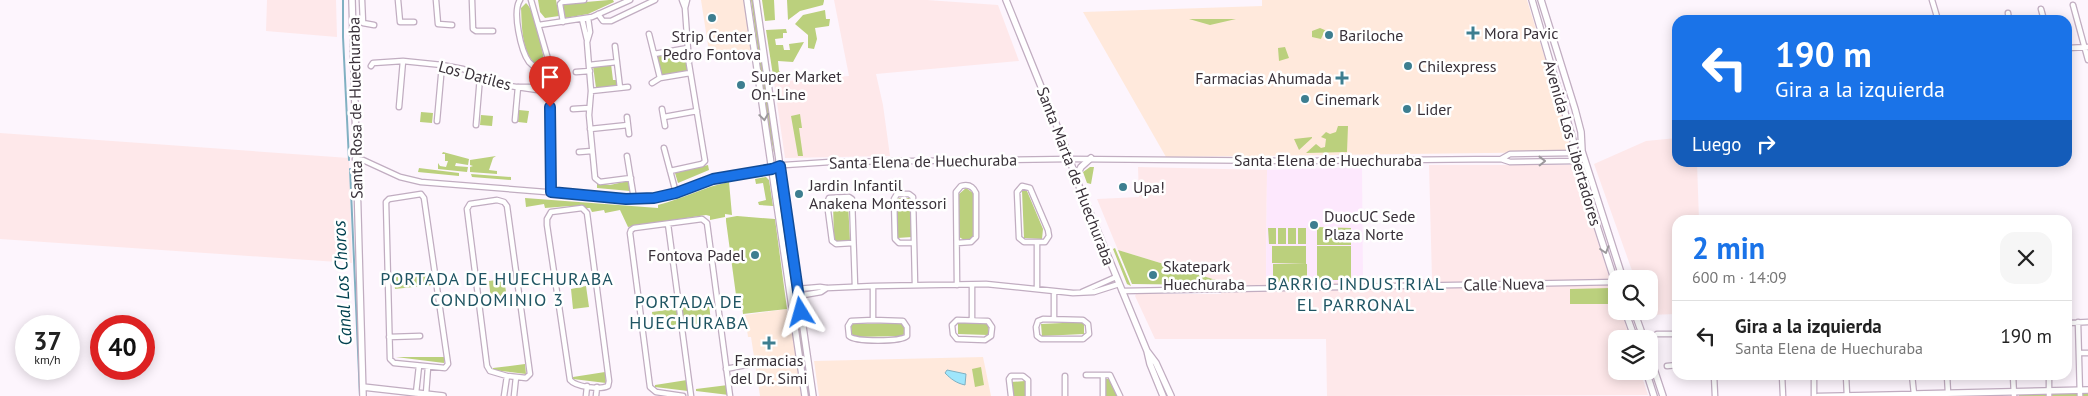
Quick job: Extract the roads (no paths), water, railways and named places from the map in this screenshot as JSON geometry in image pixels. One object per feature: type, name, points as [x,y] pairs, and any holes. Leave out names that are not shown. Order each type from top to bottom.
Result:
[{"type":"street","name":"Santa Rosa de Huechuraba","points":[[352,0],[363,396]]},
{"type":"street","points":[[362,0],[363,23],[374,25]]},
{"type":"street","points":[[398,0],[400,22],[414,22]]},
{"type":"street","points":[[436,0],[438,24],[452,25]]},
{"type":"street","points":[[472,0],[473,29],[476,31],[493,31]]},
{"type":"street","points":[[520,0],[517,4],[517,15],[523,50],[534,66],[540,70],[551,72]]},
{"type":"street","points":[[531,0],[551,72],[551,192]]},
{"type":"street","points":[[563,22],[560,4],[562,2],[584,0]]},
{"type":"street","points":[[539,25],[585,19],[622,1],[630,0]]},
{"type":"street","points":[[598,14],[603,20],[611,21],[655,0]]},
{"type":"street","points":[[670,171],[704,162],[690,73],[685,8],[682,0]]},
{"type":"street","points":[[685,8],[687,0]]},
{"type":"street","points":[[747,0],[805,396]]},
{"type":"street","points":[[756,0],[813,396]]},
{"type":"street","name":"Santa Marta de Huechuraba","points":[[1006,0],[1147,351],[1150,364],[1163,396]]},
{"type":"street","name":"Avenida Los Libertadores","points":[[1532,0],[1573,140],[1576,161],[1612,270]]},
{"type":"street","name":"Avenida Los Libertadores","points":[[1541,0],[1581,132],[1584,159],[1620,270]]},
{"type":"street","points":[[1932,0],[1936,15]]},
{"type":"street","points":[[2074,5],[2088,60]]},
{"type":"street","points":[[2041,9],[2043,15]]},
{"type":"street","points":[[585,19],[584,28],[591,91],[589,108],[590,129],[596,181],[631,178]]},
{"type":"street","points":[[585,19],[590,32],[587,42]]},
{"type":"street","points":[[649,34],[660,78]]},
{"type":"street","points":[[615,46],[620,88]]},
{"type":"street","points":[[2072,48],[2086,47]]},
{"type":"street","points":[[654,54],[688,48]]},
{"type":"street","points":[[399,107],[402,61]]},
{"type":"street","name":"Los Datiles","points":[[371,66],[373,63],[402,61],[442,65],[463,69],[496,84],[551,90]]},
{"type":"street","points":[[589,65],[617,62]]},
{"type":"street","points":[[437,121],[442,65]]},
{"type":"street","points":[[576,72],[590,71]]},
{"type":"street","points":[[652,83],[660,78],[690,73]]},
{"type":"street","points":[[476,125],[480,77]]},
{"type":"street","points":[[515,120],[518,87]]},
{"type":"street","points":[[591,91],[628,87]]},
{"type":"street","points":[[573,109],[589,108]]},
{"type":"street","points":[[662,110],[666,126]]},
{"type":"street","points":[[664,117],[696,111]]},
{"type":"street","points":[[627,117],[629,134]]},
{"type":"street","points":[[590,129],[628,125]]},
{"type":"street","points":[[664,148],[676,193]]},
{"type":"street","points":[[579,152],[592,151]]},
{"type":"street","name":"Santa Elena de Huechuraba","points":[[1501,159],[1510,154],[1574,154],[1582,151]]},
{"type":"street","points":[[628,156],[634,199]]},
{"type":"street","name":"Santa Elena de Huechuraba","points":[[355,159],[364,160],[392,174],[414,180],[634,199],[654,198],[676,193],[713,179],[780,166],[910,160],[1070,158],[1296,161],[1501,159],[1510,162],[1576,161],[1584,159]]},
{"type":"street","points":[[1076,177],[1083,164],[1091,158]]},
{"type":"street","points":[[957,243],[971,242],[976,237],[976,193],[974,188],[968,185],[961,186],[956,192],[957,285]]},
{"type":"street","points":[[1022,186],[1030,188],[1049,232],[1046,241],[1036,242],[1023,242],[1018,236],[1018,192],[1022,186]]},
{"type":"street","points":[[914,243],[899,243],[895,239],[894,199],[897,194],[909,194],[913,197],[914,243],[916,249],[915,285]]},
{"type":"street","points":[[422,195],[424,198],[448,364],[445,368],[391,361],[389,337],[386,202],[389,199],[422,195]]},
{"type":"street","points":[[853,243],[834,243],[832,241],[827,202],[829,198],[849,197],[852,199],[855,286]]},
{"type":"street","points":[[497,200],[504,202],[507,206],[530,374],[526,378],[516,377],[490,371],[487,366],[467,209],[470,204],[497,200]]},
{"type":"street","points":[[582,208],[587,213],[610,381],[607,387],[597,387],[576,384],[570,380],[547,219],[551,212],[582,208]]},
{"type":"street","points":[[683,396],[656,392],[650,387],[630,230],[702,219],[707,223],[730,396]]},
{"type":"street","points":[[668,224],[691,396]]},
{"type":"street","points":[[1036,242],[1037,289]]},
{"type":"street","points":[[1082,292],[1116,277]]},
{"type":"street","name":"Calle Nueva","points":[[1122,291],[1608,283]]},
{"type":"street","points":[[797,289],[855,286],[997,285],[1054,292],[1094,292],[1119,284]]},
{"type":"street","points":[[972,285],[972,320]]},
{"type":"street","points":[[873,286],[873,320]]},
{"type":"street","points":[[798,296],[821,292],[827,288]]},
{"type":"street","points":[[1054,292],[1054,319]]},
{"type":"street","points":[[1054,319],[1084,320],[1088,324],[1089,334],[1083,339],[1043,340],[1038,338],[1036,327],[1038,321],[1054,319]]},
{"type":"street","points":[[873,320],[903,321],[907,325],[907,336],[900,340],[856,340],[849,336],[848,326],[851,321],[873,320]]},
{"type":"street","points":[[972,320],[990,322],[992,327],[990,338],[985,340],[961,340],[954,336],[952,327],[954,322],[972,320]]},
{"type":"street","points":[[2072,322],[2088,322]]},
{"type":"street","points":[[2078,322],[2080,393]]},
{"type":"street","points":[[1658,334],[1672,334]]},
{"type":"street","points":[[389,337],[420,336]]},
{"type":"street","name":"Santa Marta de Huechuraba","points":[[1147,351],[1156,363],[1171,396]]},
{"type":"street","points":[[2079,353],[2088,353]]},
{"type":"street","points":[[726,369],[751,364]]},
{"type":"street","points":[[416,393],[419,366]]},
{"type":"street","points":[[1668,366],[1672,366]]},
{"type":"street","points":[[426,394],[428,367]]},
{"type":"street","points":[[1086,375],[1110,375],[1120,396]]},
{"type":"street","points":[[1103,375],[1104,396]]},
{"type":"street","points":[[504,396],[507,376]]},
{"type":"street","points":[[1011,396],[1009,379],[1011,376],[1023,376],[1028,380],[1028,396]]},
{"type":"street","points":[[1065,376],[1065,396]]},
{"type":"street","points":[[514,396],[516,377]]},
{"type":"street","points":[[1649,380],[1654,396]]},
{"type":"street","points":[[1657,380],[1662,396]]},
{"type":"street","points":[[1714,380],[1715,396]]},
{"type":"street","points":[[1782,380],[1783,396]]},
{"type":"street","points":[[1814,380],[1816,396],[2080,393],[2088,390]]},
{"type":"street","points":[[1846,380],[1846,396]]},
{"type":"street","points":[[1912,380],[1914,395]]},
{"type":"street","points":[[1947,380],[1948,393]]},
{"type":"street","points":[[2013,380],[2014,394]]},
{"type":"street","points":[[2049,380],[2049,393]]},
{"type":"street","points":[[586,396],[587,386]]},
{"type":"street","points":[[363,387],[397,393],[443,396]]},
{"type":"street","points":[[596,396],[597,387]]},
{"type":"water","points":[[947,370],[966,374],[965,385],[949,377],[945,373]]},
{"type":"waterway","name":"Canal Los Choros","points":[[343,0],[349,160]]},
{"type":"waterway","name":"Canal Los Choros","points":[[350,169],[360,396]]},
{"type":"place","name":"Strip Center Pedro Fontova","points":[[712,18]]},
{"type":"place","name":"Mora Pavic","points":[[1473,33]]},
{"type":"place","name":"Bariloche","points":[[1329,35]]},
{"type":"place","name":"Chilexpress","points":[[1408,66]]},
{"type":"place","name":"Farmacias Ahumada","points":[[1342,78]]},
{"type":"place","name":"Super Market On-Line","points":[[741,85]]},
{"type":"place","name":"Cinemark","points":[[1305,99]]},
{"type":"place","name":"Lider","points":[[1407,109]]},
{"type":"place","name":"Upa!","points":[[1123,187]]},
{"type":"place","name":"Jardin Infantil Anakena Montessori","points":[[799,194]]},
{"type":"place","name":"DuocUC Sede Plaza Norte","points":[[1314,225]]},
{"type":"place","name":"Fontova Padel","points":[[755,255]]},
{"type":"place","name":"Skatepark Huechuraba","points":[[1153,275]]},
{"type":"place","name":"Farmacias del Dr. Simi","points":[[769,343]]},
{"type":"district","name":"PORTADA DE HUECHURABA CONDOMINIO 3","points":[[497,288]]},
{"type":"district","name":"BARRIO INDUSTRIAL EL PARRONAL","points":[[1356,293]]},
{"type":"district","name":"PORTADA DE HUECHURABA","points":[[689,311]]}]
